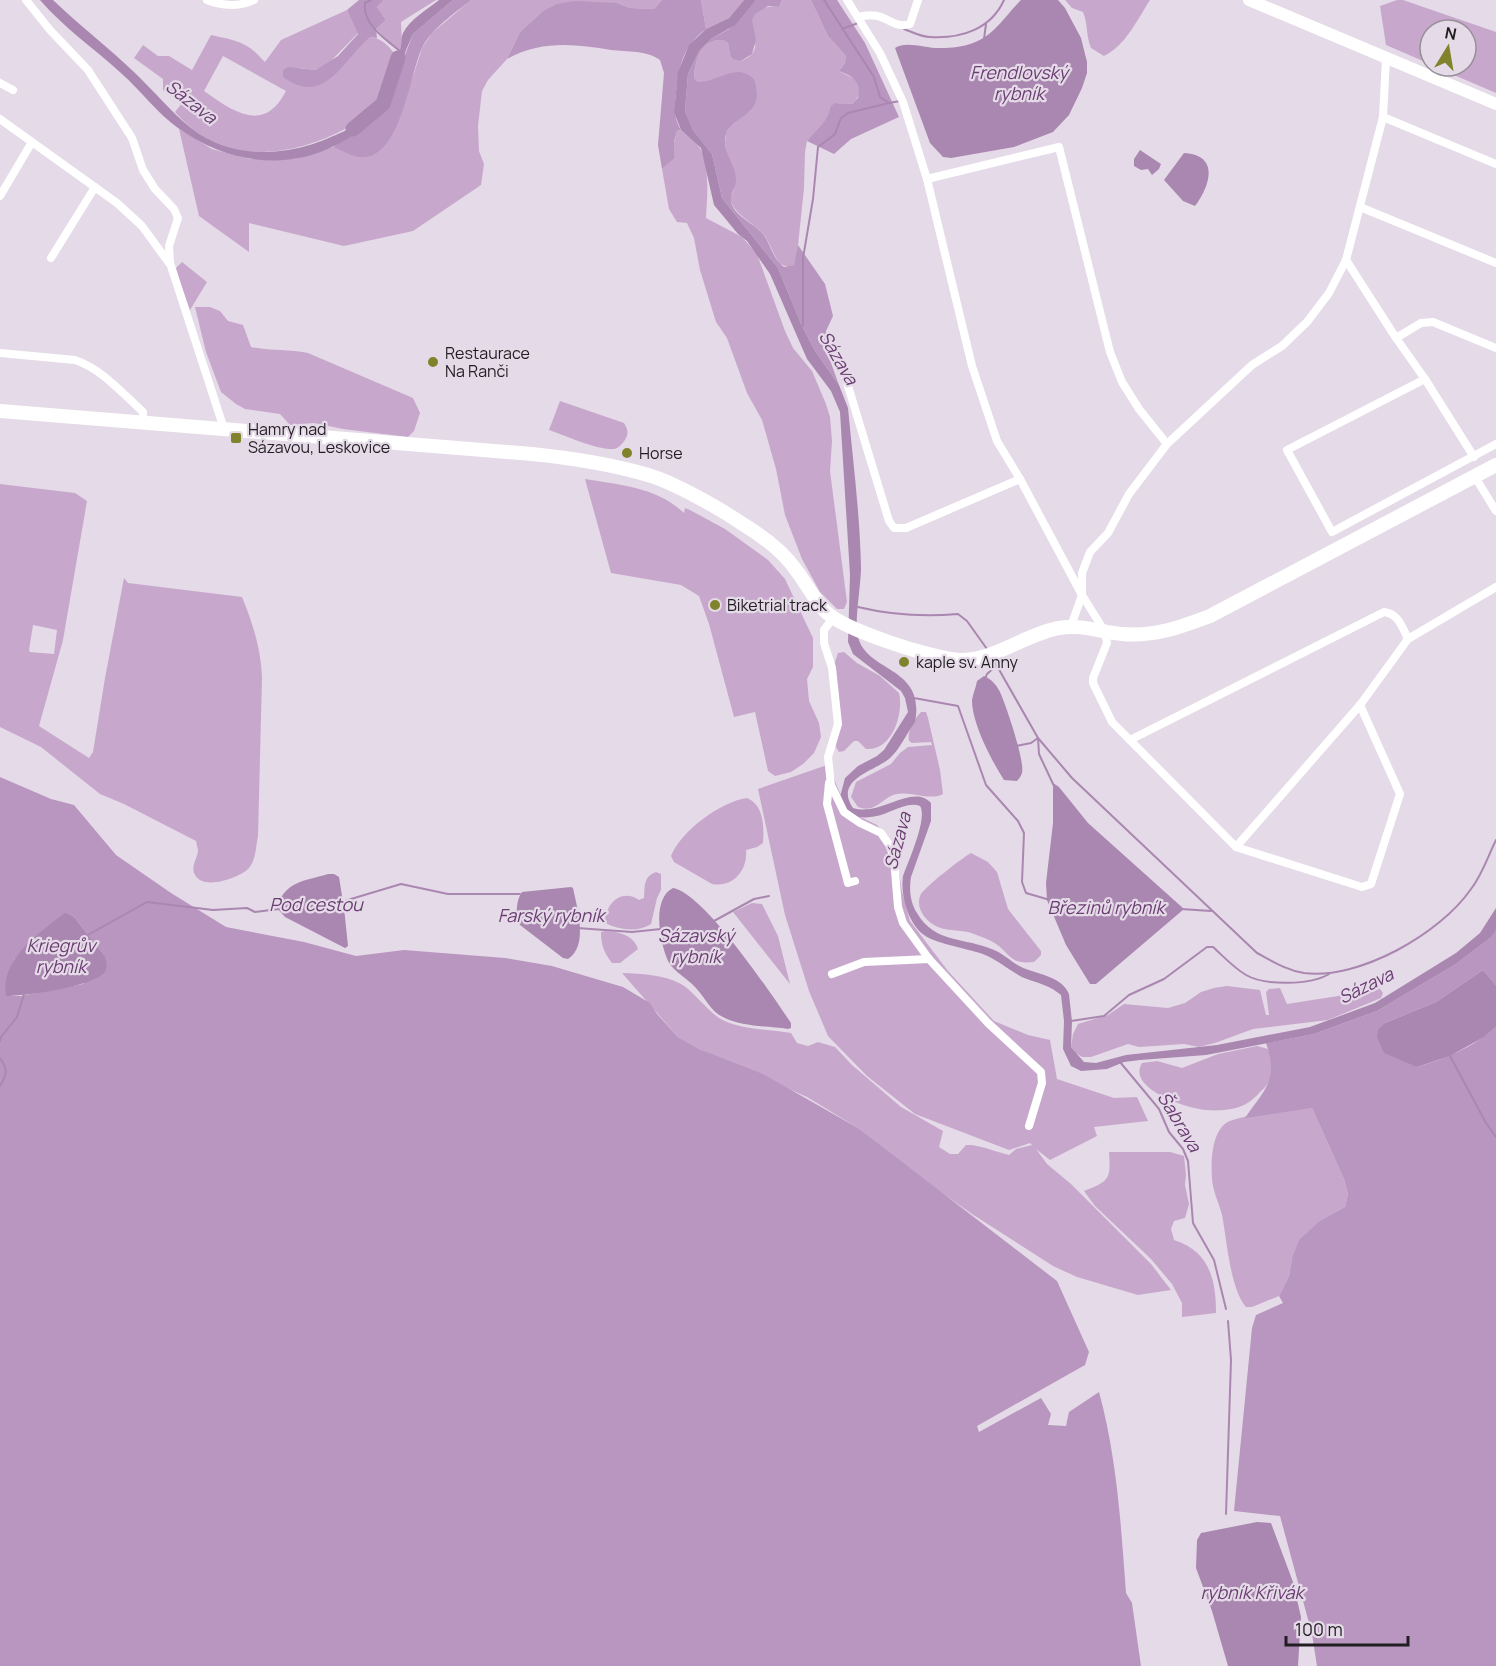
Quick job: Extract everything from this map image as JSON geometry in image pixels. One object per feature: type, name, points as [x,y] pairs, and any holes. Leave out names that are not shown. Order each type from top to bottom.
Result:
[{"type":"main road","points":[[0,411],[532,454],[650,475],[740,522],[768,542],[791,562],[824,610],[833,618],[936,657],[974,659],[1058,628],[1071,626],[1105,632],[1150,634],[1166,632],[1210,616],[1496,465]]},
{"type":"street","points":[[26,0],[50,30],[88,70],[132,138],[143,170],[155,189],[174,209],[177,218],[169,246],[170,263],[224,429]]},
{"type":"street","points":[[207,0],[233,5],[254,0]]},
{"type":"street","points":[[847,0],[880,53],[903,102],[927,179],[972,366],[997,441],[1082,595],[1105,632],[1107,643],[1093,683],[1112,722],[1236,847],[1362,887],[1371,884],[1400,794],[1360,705]]},
{"type":"street","points":[[858,17],[868,14],[879,15],[899,26],[905,26],[910,24],[918,0]]},
{"type":"street","points":[[1249,0],[1496,104]]},
{"type":"street","points":[[1071,626],[1082,595],[1082,573],[1090,552],[1108,533],[1129,494],[1167,444],[1252,365],[1282,346],[1308,322],[1329,293],[1346,260],[1383,117],[1386,58]]},
{"type":"street","points":[[0,82],[12,90]]},
{"type":"street","points":[[1383,117],[1496,164]]},
{"type":"street","points":[[0,119],[117,203],[142,226],[170,263]]},
{"type":"street","points":[[0,196],[32,142]]},
{"type":"street","points":[[927,179],[1059,147],[1110,352],[1127,392],[1167,444]]},
{"type":"street","points":[[51,258],[95,188]]},
{"type":"street","points":[[1360,207],[1496,264]]},
{"type":"street","points":[[1346,260],[1474,457]]},
{"type":"street","points":[[1396,338],[1421,323],[1433,322],[1496,348]]},
{"type":"street","points":[[0,353],[75,360],[86,364],[106,378],[143,412],[143,422]]},
{"type":"street","points":[[845,376],[889,521],[894,528],[906,528],[1020,479]]},
{"type":"street","points":[[1425,379],[1287,450],[1332,532],[1496,444]]},
{"type":"street","points":[[1475,477],[1496,511]]},
{"type":"street","points":[[1236,847],[1360,705],[1408,639],[1496,587]]},
{"type":"street","points":[[1130,740],[1384,612],[1397,616],[1408,639]]},
{"type":"street","points":[[833,618],[824,630],[824,643],[832,668],[838,724],[828,757],[827,804],[848,883],[855,881]]},
{"type":"street","points":[[829,776],[844,812],[881,833],[890,846],[894,859],[898,907],[903,923],[929,959],[988,1023],[1041,1072],[1042,1083],[1029,1126]]},
{"type":"street","points":[[832,974],[864,962],[929,959]]},
{"type":"shaded area","points":[[359,0],[384,0],[377,7],[386,20],[376,29],[377,38],[370,37],[332,77],[321,84],[310,87],[297,85],[283,77],[283,70],[288,67],[316,70],[338,56],[358,34],[347,10]]},
{"type":"shaded area","points":[[384,0],[436,0],[401,22],[402,46],[399,52],[376,29],[386,20],[377,7]]},
{"type":"shaded area","points":[[453,0],[471,0],[437,28],[426,41],[417,61],[394,132],[385,146],[373,155],[359,157],[333,147],[383,112],[413,34]]},
{"type":"shaded area","points":[[471,0],[662,0],[654,9],[630,8],[617,3],[543,11],[520,32],[507,59],[488,80],[482,91],[478,126],[479,151],[484,164],[481,185],[413,231],[344,246],[249,223],[249,252],[199,216],[179,129],[212,149],[250,159],[295,159],[333,147],[360,157],[376,153],[413,76],[422,48],[432,33]]},
{"type":"shaded area","points":[[662,0],[701,0],[706,29],[692,42],[681,65],[675,107],[681,130],[677,131],[674,142],[674,159],[662,169],[658,145],[664,73],[660,60],[643,53],[571,45],[545,46],[507,59],[520,32],[543,11],[557,4],[574,1],[617,3],[630,8],[654,9]]},
{"type":"shaded area","points":[[701,0],[744,0],[729,18],[706,29]]},
{"type":"shaded area","points":[[756,0],[782,0],[779,7],[768,6],[755,14],[752,20],[756,40],[752,54],[741,61],[733,59],[728,43],[723,40],[709,43],[698,57],[694,78],[698,82],[704,82],[738,72],[744,73],[754,81],[757,97],[755,105],[729,128],[726,134],[725,146],[736,178],[731,198],[732,205],[762,233],[780,264],[784,267],[794,265],[798,245],[825,284],[833,316],[826,331],[827,352],[839,385],[815,351],[778,268],[722,198],[712,154],[693,130],[685,111],[688,74],[699,51],[711,39],[729,29]]},
{"type":"shaded area","points":[[782,0],[811,0],[828,36],[846,56],[845,63],[839,71],[857,80],[859,91],[857,99],[852,104],[835,103],[824,124],[807,141],[797,255],[794,265],[788,266],[779,263],[759,229],[736,210],[730,199],[734,189],[725,143],[726,133],[731,125],[751,110],[694,78],[698,57],[709,43],[723,40],[728,43],[730,55],[741,61],[749,57],[755,48],[753,16],[763,8],[779,7]]},
{"type":"shaded area","points":[[811,0],[837,0],[865,43],[899,117],[851,139],[834,154],[807,141],[825,121],[831,106],[835,103],[852,104],[858,98],[859,88],[855,80],[839,71],[845,63],[846,56],[828,36]]},
{"type":"shaded area","points":[[1065,0],[1150,0],[1125,39],[1104,56],[1091,48],[1083,12],[1072,8]]},
{"type":"shaded area","points":[[1403,0],[1455,18],[1418,18],[1418,59],[1386,45],[1380,6]]},
{"type":"shaded area","points":[[347,10],[358,33],[328,64],[316,70],[300,68],[298,86],[370,37],[378,39],[394,53],[389,91],[381,107],[362,120],[325,138],[302,146],[279,151],[257,152],[234,149],[213,142],[193,129],[175,112],[189,94],[187,93],[181,99],[163,90],[163,79],[134,58],[143,45],[158,56],[169,56],[192,70],[211,35],[234,40],[251,48],[265,62],[281,40]],"holes":[[[223,56],[286,91],[268,112],[258,115],[237,112],[204,91]]]},
{"type":"shaded area","points":[[1478,26],[1496,32],[1496,93],[1461,78],[1478,78]]},
{"type":"shaded area","points":[[681,130],[697,145],[704,158],[707,184],[706,218],[742,237],[757,254],[785,331],[793,348],[812,371],[826,404],[830,417],[832,441],[830,471],[847,602],[844,609],[837,609],[820,592],[802,559],[785,515],[776,469],[762,420],[747,393],[727,338],[716,322],[700,270],[694,238],[687,223],[677,222],[669,209],[662,169],[674,159],[674,143],[677,131]]},
{"type":"shaded area","points":[[182,262],[207,282],[190,310],[175,269]]},
{"type":"shaded area","points":[[195,307],[210,307],[220,311],[228,321],[243,325],[251,347],[308,353],[413,398],[420,413],[414,431],[408,437],[314,423],[290,425],[280,414],[245,409],[236,404],[221,392],[206,352]]},
{"type":"shaded area","points":[[560,401],[624,423],[628,432],[625,440],[617,448],[607,449],[549,430]]},
{"type":"shaded area","points":[[585,479],[638,488],[662,498],[684,513],[685,508],[690,510],[725,529],[768,560],[785,579],[813,638],[813,667],[807,679],[809,701],[819,723],[821,737],[814,753],[803,764],[791,772],[775,776],[768,771],[755,712],[734,717],[709,624],[699,596],[681,585],[611,573]]},
{"type":"shaded area","points":[[0,484],[75,493],[87,501],[63,640],[39,726],[89,758],[93,752],[124,578],[128,583],[242,597],[256,637],[262,678],[258,836],[251,865],[238,876],[229,879],[204,882],[198,879],[193,870],[198,850],[196,841],[100,794],[41,747],[0,727]],"holes":[[[33,625],[57,630],[54,654],[30,652]]]},
{"type":"shaded area","points":[[844,652],[857,663],[880,676],[899,693],[900,711],[894,730],[883,744],[875,748],[866,749],[858,741],[854,741],[844,751],[839,752],[836,747],[835,662],[838,653]]},
{"type":"shaded area","points":[[921,712],[926,712],[928,718],[943,794],[932,797],[897,794],[874,807],[864,809],[858,807],[851,797],[856,782],[891,764],[908,747],[932,745],[931,742],[912,743],[909,741],[912,725]]},
{"type":"shaded area","points":[[830,764],[848,811],[877,825],[895,847],[902,892],[910,921],[948,971],[994,1021],[1028,1035],[1050,1040],[1057,1079],[1114,1098],[1137,1097],[1148,1121],[1094,1127],[1097,1136],[1050,1160],[1036,1149],[1047,1164],[1071,1184],[1151,1264],[1171,1290],[1138,1295],[1077,1277],[1053,1266],[921,1178],[858,1128],[807,1097],[699,1049],[678,1037],[622,973],[652,975],[674,981],[685,987],[719,1018],[735,1025],[791,1033],[797,1043],[808,1046],[818,1042],[835,1047],[852,1065],[901,1107],[943,1131],[939,1147],[950,1154],[958,1154],[966,1145],[971,1145],[1009,1155],[1016,1149],[1032,1145],[1030,1143],[1009,1150],[915,1114],[867,1076],[828,1036],[809,991],[785,915],[758,789]]},
{"type":"shaded area","points":[[0,777],[51,799],[74,805],[116,855],[226,927],[304,942],[356,956],[404,950],[505,958],[552,966],[623,987],[650,1003],[678,1037],[699,1049],[763,1074],[858,1128],[1057,1281],[1089,1352],[1085,1365],[977,1426],[979,1432],[1041,1398],[1051,1414],[1048,1425],[1066,1426],[1069,1412],[1099,1392],[1114,1467],[1126,1593],[1132,1603],[1141,1666],[0,1666]],"holes":[[[65,912],[74,917],[104,955],[83,984],[21,996],[6,996],[14,960],[34,938]]]},
{"type":"shaded area","points":[[747,798],[753,801],[760,811],[763,843],[746,850],[742,871],[738,876],[720,885],[712,884],[674,862],[671,856],[676,846],[692,828],[725,805]]},
{"type":"shaded area","points":[[971,853],[988,862],[997,872],[1008,909],[1041,951],[1041,955],[1034,962],[1014,960],[997,944],[987,939],[938,927],[922,914],[919,904],[921,894],[944,872]]},
{"type":"shaded area","points":[[656,872],[661,874],[661,890],[651,924],[640,929],[628,930],[605,923],[608,910],[615,900],[626,896],[639,900],[644,898],[647,879]]},
{"type":"shaded area","points":[[752,903],[762,904],[778,936],[790,984],[733,912]]},
{"type":"shaded area","points":[[1496,928],[1496,985],[1483,970],[1436,1002],[1385,1023],[1417,1067],[1459,1052],[1496,1027],[1496,1666],[1317,1666],[1312,1634],[1280,1516],[1234,1511],[1252,1328],[1256,1315],[1283,1303],[1279,1296],[1289,1276],[1299,1240],[1321,1220],[1345,1207],[1348,1194],[1344,1179],[1312,1108],[1245,1118],[1268,1084],[1271,1066],[1266,1043],[1314,1034],[1377,1011],[1456,964],[1489,939]]},
{"type":"shaded area","points":[[601,932],[625,935],[633,940],[638,949],[620,963],[612,963],[605,952],[602,941]]},
{"type":"shaded area","points":[[1377,985],[1383,993],[1381,998],[1328,1020],[1253,1029],[1199,1047],[1184,1044],[1139,1047],[1128,1044],[1091,1057],[1082,1057],[1071,1047],[1073,1034],[1078,1024],[1108,1015],[1124,1004],[1168,1008],[1185,1003],[1201,992],[1227,986],[1260,990],[1266,1015],[1269,1015],[1266,992],[1269,989],[1280,988],[1287,1004],[1338,996]]},
{"type":"shaded area","points":[[1257,1046],[1268,1049],[1272,1061],[1271,1077],[1254,1098],[1236,1108],[1207,1110],[1174,1102],[1151,1089],[1143,1081],[1139,1072],[1142,1063],[1157,1061],[1182,1068],[1218,1054]]},
{"type":"shaded area","points":[[1312,1108],[1344,1179],[1348,1194],[1345,1207],[1321,1220],[1292,1259],[1289,1276],[1279,1296],[1252,1307],[1246,1307],[1236,1289],[1222,1215],[1213,1184],[1212,1157],[1217,1134],[1226,1123],[1242,1117]]},
{"type":"shaded area","points":[[1109,1152],[1170,1152],[1184,1156],[1185,1185],[1189,1204],[1185,1218],[1174,1221],[1171,1229],[1174,1240],[1195,1251],[1208,1268],[1214,1289],[1216,1313],[1182,1317],[1182,1303],[1172,1284],[1151,1259],[1095,1206],[1084,1191],[1099,1185],[1107,1178]]},
{"type":"water","points":[[40,0],[53,0],[125,64],[191,128],[219,144],[234,149],[265,152],[313,144],[354,126],[373,113],[385,99],[397,51],[399,52],[406,28],[439,0],[453,0],[413,34],[388,105],[383,112],[341,143],[314,154],[294,159],[274,160],[234,155],[214,148],[178,128]]},
{"type":"water","points":[[744,0],[756,0],[735,25],[711,39],[699,51],[688,74],[685,111],[693,130],[712,154],[722,198],[778,268],[801,324],[815,351],[839,385],[848,408],[860,548],[858,637],[863,649],[872,658],[904,680],[912,690],[916,704],[915,722],[897,750],[884,763],[852,783],[848,790],[848,798],[853,808],[864,810],[905,798],[923,798],[931,803],[931,821],[911,877],[910,886],[913,904],[924,923],[942,935],[994,950],[1022,967],[1056,980],[1066,988],[1069,994],[1072,1022],[1071,1047],[1084,1062],[1096,1063],[1126,1055],[1217,1045],[1310,1027],[1375,1003],[1456,953],[1480,933],[1496,908],[1496,929],[1489,939],[1456,964],[1377,1011],[1314,1034],[1206,1055],[1124,1062],[1107,1069],[1081,1071],[1071,1066],[1063,1049],[1064,1021],[1061,995],[1045,985],[1020,976],[985,955],[927,937],[915,926],[907,910],[902,884],[919,830],[922,812],[920,806],[905,806],[880,815],[860,817],[849,814],[840,797],[845,778],[858,766],[884,750],[908,712],[901,691],[853,654],[848,642],[850,575],[840,412],[831,391],[807,359],[770,274],[747,241],[738,234],[714,205],[701,148],[681,130],[674,112],[678,72],[689,45],[706,29],[729,18]]},
{"type":"water","name":"Frendlovský rybník","points":[[1021,0],[1058,0],[1065,8],[1081,38],[1087,62],[1087,73],[1069,115],[1053,132],[1014,147],[951,158],[943,157],[930,143],[895,48],[917,45],[949,48],[981,40],[994,30]]},
{"type":"water","points":[[1140,150],[1161,164],[1152,175],[1148,169],[1141,170],[1134,166],[1134,159]]},
{"type":"water","points":[[1184,153],[1203,159],[1209,173],[1205,190],[1195,206],[1183,201],[1164,180]]},
{"type":"water","points":[[984,676],[998,689],[1010,720],[1022,767],[1022,773],[1017,781],[1004,780],[975,720],[972,700],[977,681]]},
{"type":"water","name":"Březinů rybník","points":[[1053,783],[1059,787],[1088,823],[1184,909],[1096,984],[1090,984],[1066,945],[1047,900],[1046,883],[1053,823]]},
{"type":"water","name":"Pod cestou","points":[[328,874],[339,877],[348,946],[345,948],[285,917],[276,907],[286,892],[297,883]]},
{"type":"water","name":"Farský rybník","points":[[571,887],[579,916],[580,936],[574,953],[568,959],[563,958],[520,925],[517,908],[522,892]]},
{"type":"water","name":"Sázavský rybník","points":[[673,888],[686,894],[702,907],[737,947],[791,1023],[791,1028],[747,1024],[723,1017],[671,965],[662,944],[659,922],[662,902]]},
{"type":"water","name":"Kriegrův rybník","points":[[65,912],[74,917],[104,955],[106,971],[97,978],[72,986],[6,996],[6,982],[15,958],[34,938]]},
{"type":"water","points":[[1483,970],[1496,985],[1496,1027],[1484,1037],[1450,1056],[1417,1067],[1384,1053],[1377,1037],[1378,1030],[1385,1023],[1436,1002]]},
{"type":"water","name":"rybník Křivák","points":[[1257,1522],[1271,1523],[1293,1582],[1301,1617],[1298,1666],[1228,1666],[1212,1611],[1196,1568],[1197,1540],[1201,1533]]},
{"type":"waterway","points":[[371,0],[365,3],[367,18],[376,31],[400,51]]},
{"type":"waterway","points":[[801,329],[803,324],[803,258],[813,199],[818,147],[835,134],[841,118],[848,113],[889,103],[880,97],[874,77],[824,0]]},
{"type":"waterway","points":[[904,29],[927,37],[964,34],[983,25],[998,10],[1004,0]]},
{"type":"waterway","points":[[842,29],[858,23]]},
{"type":"waterway","points":[[984,39],[986,24]]},
{"type":"waterway","name":"Sázava","points":[[353,129],[383,104],[398,58]]},
{"type":"waterway","points":[[889,103],[900,101]]},
{"type":"waterway","points":[[858,607],[907,615],[958,614],[967,621],[987,649]]},
{"type":"waterway","points":[[993,659],[1038,738],[1072,778],[1257,953],[1291,970],[1304,973],[1326,973],[1349,969],[1373,961],[1419,937],[1457,906],[1475,884],[1496,840]]},
{"type":"waterway","points":[[985,679],[996,666]]},
{"type":"waterway","points":[[914,698],[958,706],[986,785],[1018,821],[1024,833],[1022,882],[1026,893],[1050,900]]},
{"type":"waterway","points":[[1038,738],[1039,754],[1054,786]]},
{"type":"waterway","points":[[1016,746],[1031,743],[1038,738]]},
{"type":"waterway","points":[[341,902],[401,884],[448,894],[520,894]]},
{"type":"waterway","points":[[714,921],[754,899],[769,896]]},
{"type":"waterway","points":[[86,936],[147,902],[213,910],[247,908],[255,912],[279,909]]},
{"type":"waterway","points":[[1181,909],[1211,911]]},
{"type":"waterway","points":[[577,928],[632,932],[661,929]]},
{"type":"waterway","points":[[1071,1021],[1104,1016],[1129,995],[1164,979],[1207,947],[1213,947],[1233,965],[1254,979],[1288,983],[1321,978],[1329,974]]},
{"type":"waterway","points":[[0,1041],[17,1017],[24,994]]},
{"type":"waterway","points":[[1450,1056],[1496,1137]]},
{"type":"waterway","points":[[0,1058],[6,1072],[0,1086]]},
{"type":"waterway","name":"Šabrava","points":[[1120,1062],[1159,1109],[1169,1132],[1183,1149],[1188,1161],[1193,1223],[1214,1260],[1226,1309]]},
{"type":"waterway","name":"Šabrava","points":[[1226,1514],[1231,1360],[1228,1321]]},
{"type":"place","name":"Restaurace Na Ranči","points":[[433,362]]},
{"type":"place","name":"Hamry nad Sázavou, Leskovice","points":[[236,438]]},
{"type":"place","name":"Horse","points":[[627,453]]},
{"type":"place","name":"Biketrial track","points":[[715,605]]},
{"type":"place","name":"kaple sv. Anny","points":[[904,662]]}]
